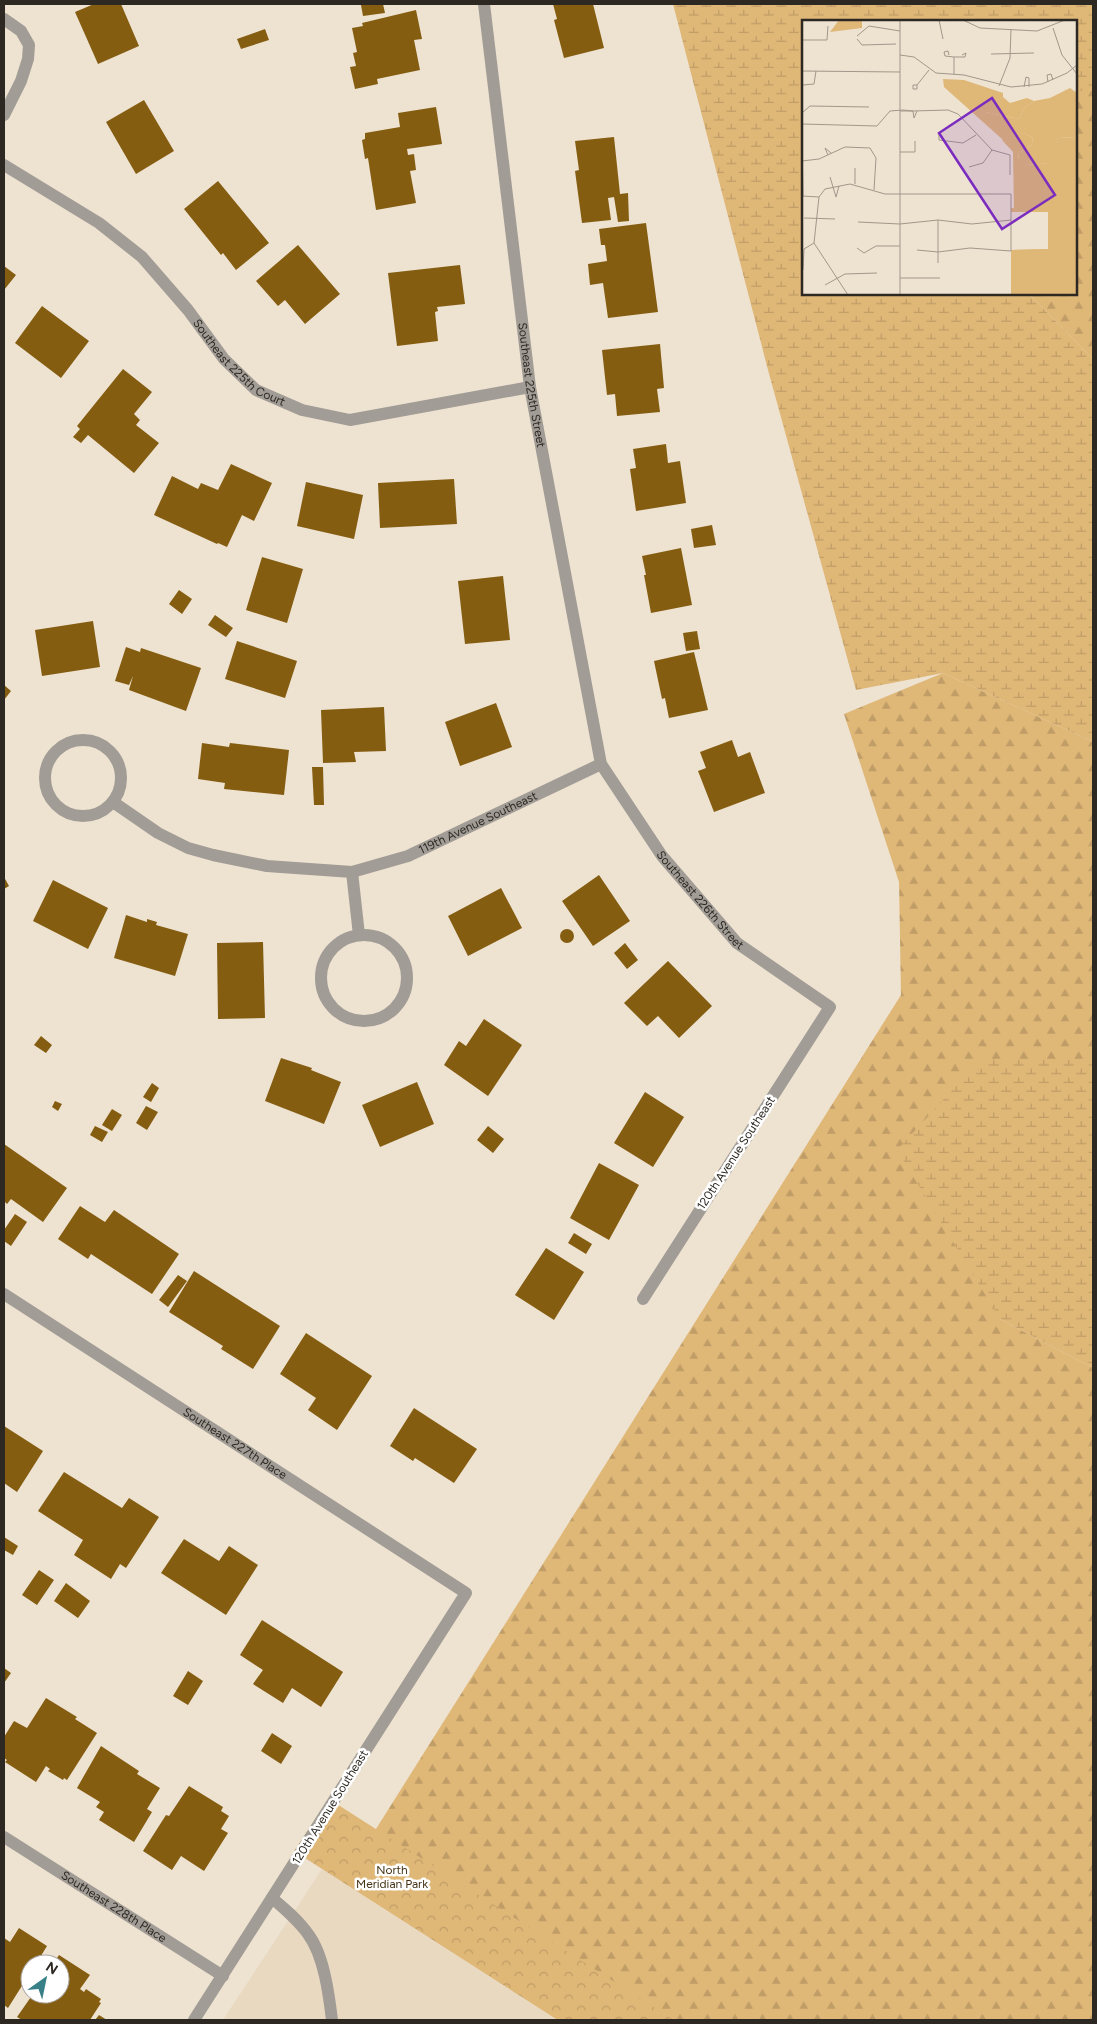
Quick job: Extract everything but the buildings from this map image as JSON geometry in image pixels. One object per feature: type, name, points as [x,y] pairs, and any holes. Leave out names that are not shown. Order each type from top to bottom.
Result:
[{"type":"street","name":"Southeast 225th Street","points":[[484,4],[530,387],[601,764]]},
{"type":"street","points":[[4,19],[21,31],[29,45],[28,59],[21,81],[4,115]]},
{"type":"street","name":"Southeast 225th Court","points":[[4,164],[99,223],[142,257],[188,310],[224,359],[256,390],[302,410],[350,420],[530,387]]},
{"type":"street","points":[[76,740],[89,740],[102,744],[112,753],[119,764],[121,777],[119,790],[112,802],[103,810],[93,815],[75,815],[58,807],[50,799],[45,787],[44,776],[47,764],[53,753],[63,744],[76,740]]},
{"type":"street","name":"119th Avenue Southeast","points":[[112,802],[158,834],[188,848],[267,866],[352,872],[408,856],[601,764]]},
{"type":"street","name":"Southeast 226th Street","points":[[601,764],[662,856],[737,943],[830,1007]]},
{"type":"street","points":[[352,872],[359,935]]},
{"type":"street","points":[[359,935],[373,936],[386,940],[396,949],[404,961],[408,974],[407,988],[402,1001],[392,1011],[380,1018],[367,1022],[353,1020],[340,1014],[329,1004],[323,990],[321,975],[325,961],[333,948],[345,940],[359,935]]},
{"type":"street","name":"120th Avenue Southeast","points":[[643,1299],[830,1007]]},
{"type":"street","name":"Southeast 227th Place","points":[[4,1294],[466,1592]]},
{"type":"street","name":"120th Avenue Southeast","points":[[194,2020],[466,1592]]},
{"type":"street","name":"Southeast 228th Place","points":[[4,1838],[223,1976]]},
{"type":"street","points":[[272,1898],[310,1935],[320,1958],[330,1997],[332,2020]]},
{"type":"shaded area","points":[[322,1869],[558,2020],[223,2020]]},
{"type":"green space","points":[[673,4],[1093,4],[1093,91],[1077,91],[1077,20],[802,20],[802,295],[1030,295],[1093,359],[1093,742],[943,673],[856,690],[768,370]]},
{"type":"green space","points":[[1077,91],[1093,91],[1093,359],[1030,295],[1077,295]]},
{"type":"green space","points":[[943,673],[1093,742],[1093,1060],[981,1060],[1000,1319],[1093,1368],[1093,2020],[558,2020],[340,1880],[376,1829],[901,995],[899,882],[844,714]]},
{"type":"green space","points":[[981,1059],[1093,1060],[1093,1368],[1000,1319],[897,1150]]},
{"type":"green space","name":"North Meridian Park","points":[[329,1799],[674,2020],[558,2020],[294,1851]]}]
